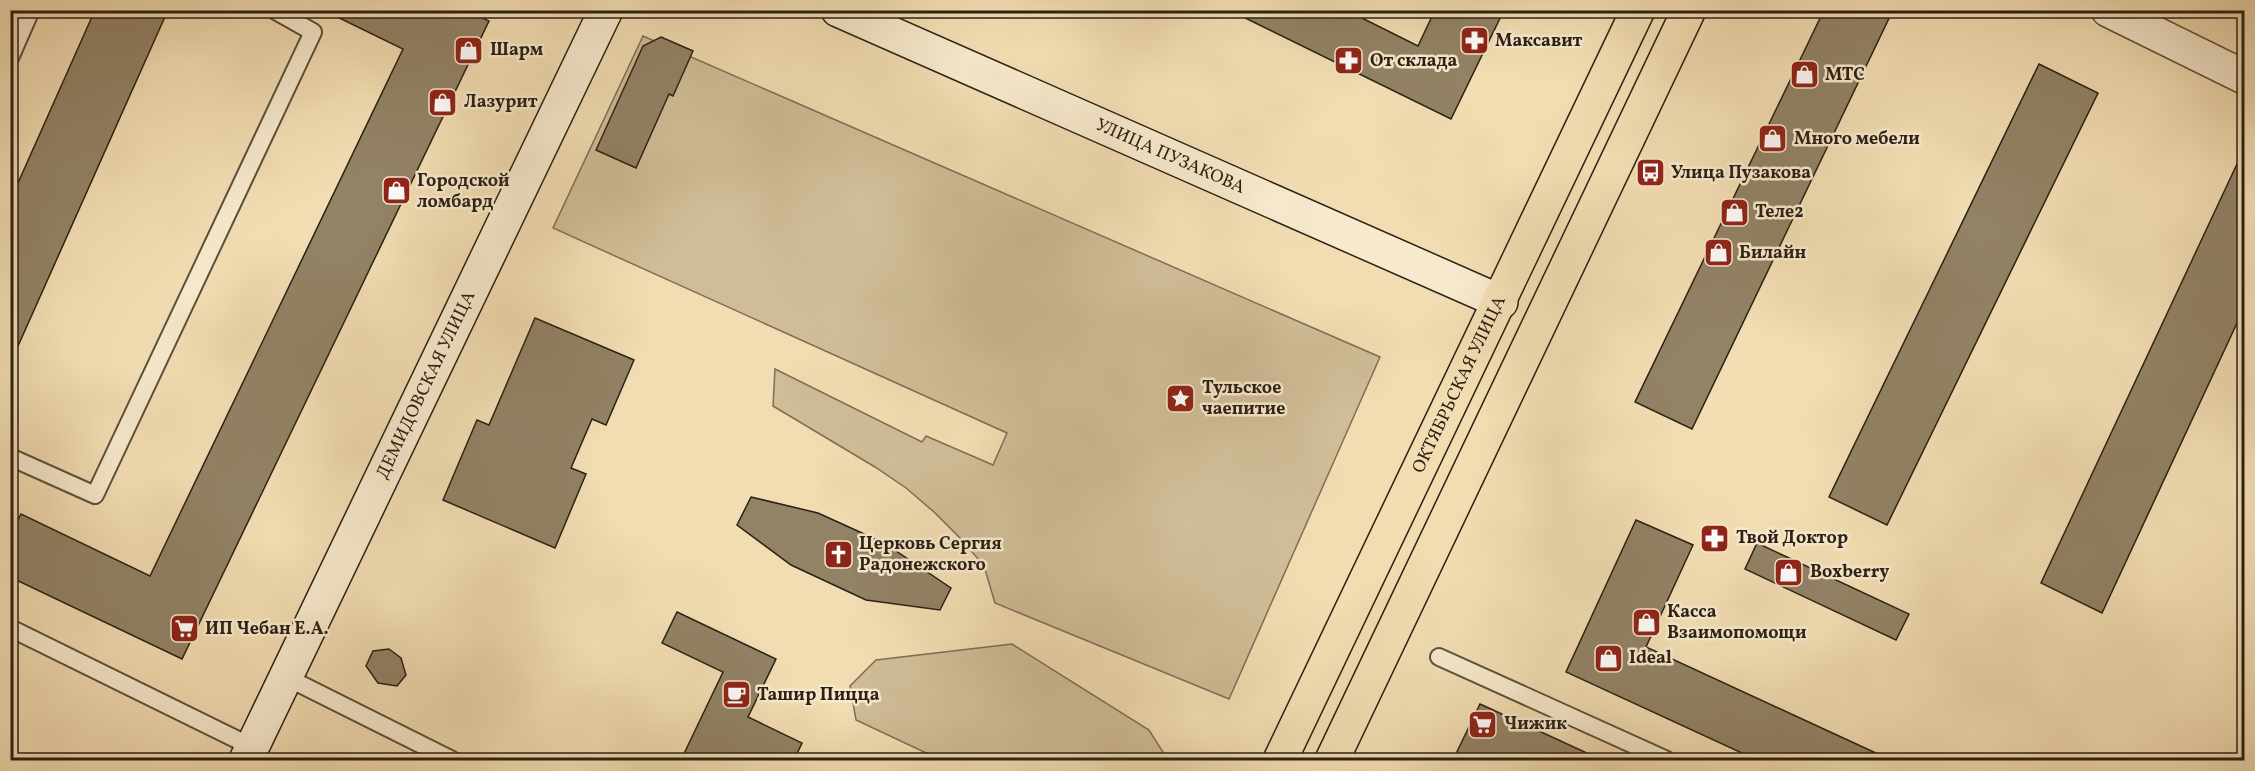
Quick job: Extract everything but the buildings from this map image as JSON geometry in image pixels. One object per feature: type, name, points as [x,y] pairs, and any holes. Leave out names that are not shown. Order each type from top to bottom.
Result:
[{"type":"main road","name":"ОКТЯБРЬСКАЯ УЛИЦА","points":[[1280,760],[1501,302],[1638,10]]},
{"type":"main road","points":[[1332,760],[1689,10]]},
{"type":"main road","points":[[1501,302],[1541,320]]},
{"type":"main road","points":[[1464,378],[1505,396]]},
{"type":"street","name":"ДЕМИДОВСКАЯ УЛИЦА","points":[[249,754],[606,10]]},
{"type":"street","name":"УЛИЦА ПУЗАКОВА","points":[[838,10],[1501,302]]},
{"type":"street","points":[[2108,10],[2244,77]]},
{"type":"lane","points":[[10,58],[31,10]]},
{"type":"lane","points":[[10,457],[95,495],[313,32],[274,10]]},
{"type":"lane","points":[[10,628],[249,754]]},
{"type":"lane","points":[[1439,657],[1667,760]]},
{"type":"lane","points":[[286,677],[447,759]]},
{"type":"shaded area","points":[[643,36],[1380,357],[1229,699],[995,603],[984,566],[934,512],[906,488],[875,467],[773,406],[775,369],[922,442],[926,436],[993,465],[1007,433],[553,228]]},
{"type":"shaded area","points":[[1012,644],[1149,730],[1168,760],[941,760],[856,720],[850,686],[876,660]]},
{"type":"place","name":"Максавит","points":[[1474,41]]},
{"type":"place","name":"Шарм","points":[[469,50]]},
{"type":"place","name":"От склада","points":[[1349,61]]},
{"type":"place","name":"МТС","points":[[1804,75]]},
{"type":"place","name":"Лазурит","points":[[443,102]]},
{"type":"place","name":"Много мебели","points":[[1773,139]]},
{"type":"place","name":"Улица Пузакова","points":[[1650,173]]},
{"type":"place","name":"Городской ломбард","points":[[396,191]]},
{"type":"place","name":"Теле2","points":[[1734,212]]},
{"type":"place","name":"Билайн","points":[[1718,253]]},
{"type":"place","name":"Тульское чаепитие","points":[[1181,398]]},
{"type":"place","name":"Твой Доктор","points":[[1715,538]]},
{"type":"place","name":"Церковь Сергия Радонежского","points":[[838,554]]},
{"type":"place","name":"Boxberry","points":[[1789,572]]},
{"type":"place","name":"Касса Взаимопомощи","points":[[1646,622]]},
{"type":"place","name":"ИП Чебан Е.А.","points":[[184,629]]},
{"type":"place","name":"Ideal","points":[[1608,658]]},
{"type":"place","name":"Ташир Пицца","points":[[736,695]]},
{"type":"place","name":"Чижик","points":[[1483,724]]}]
